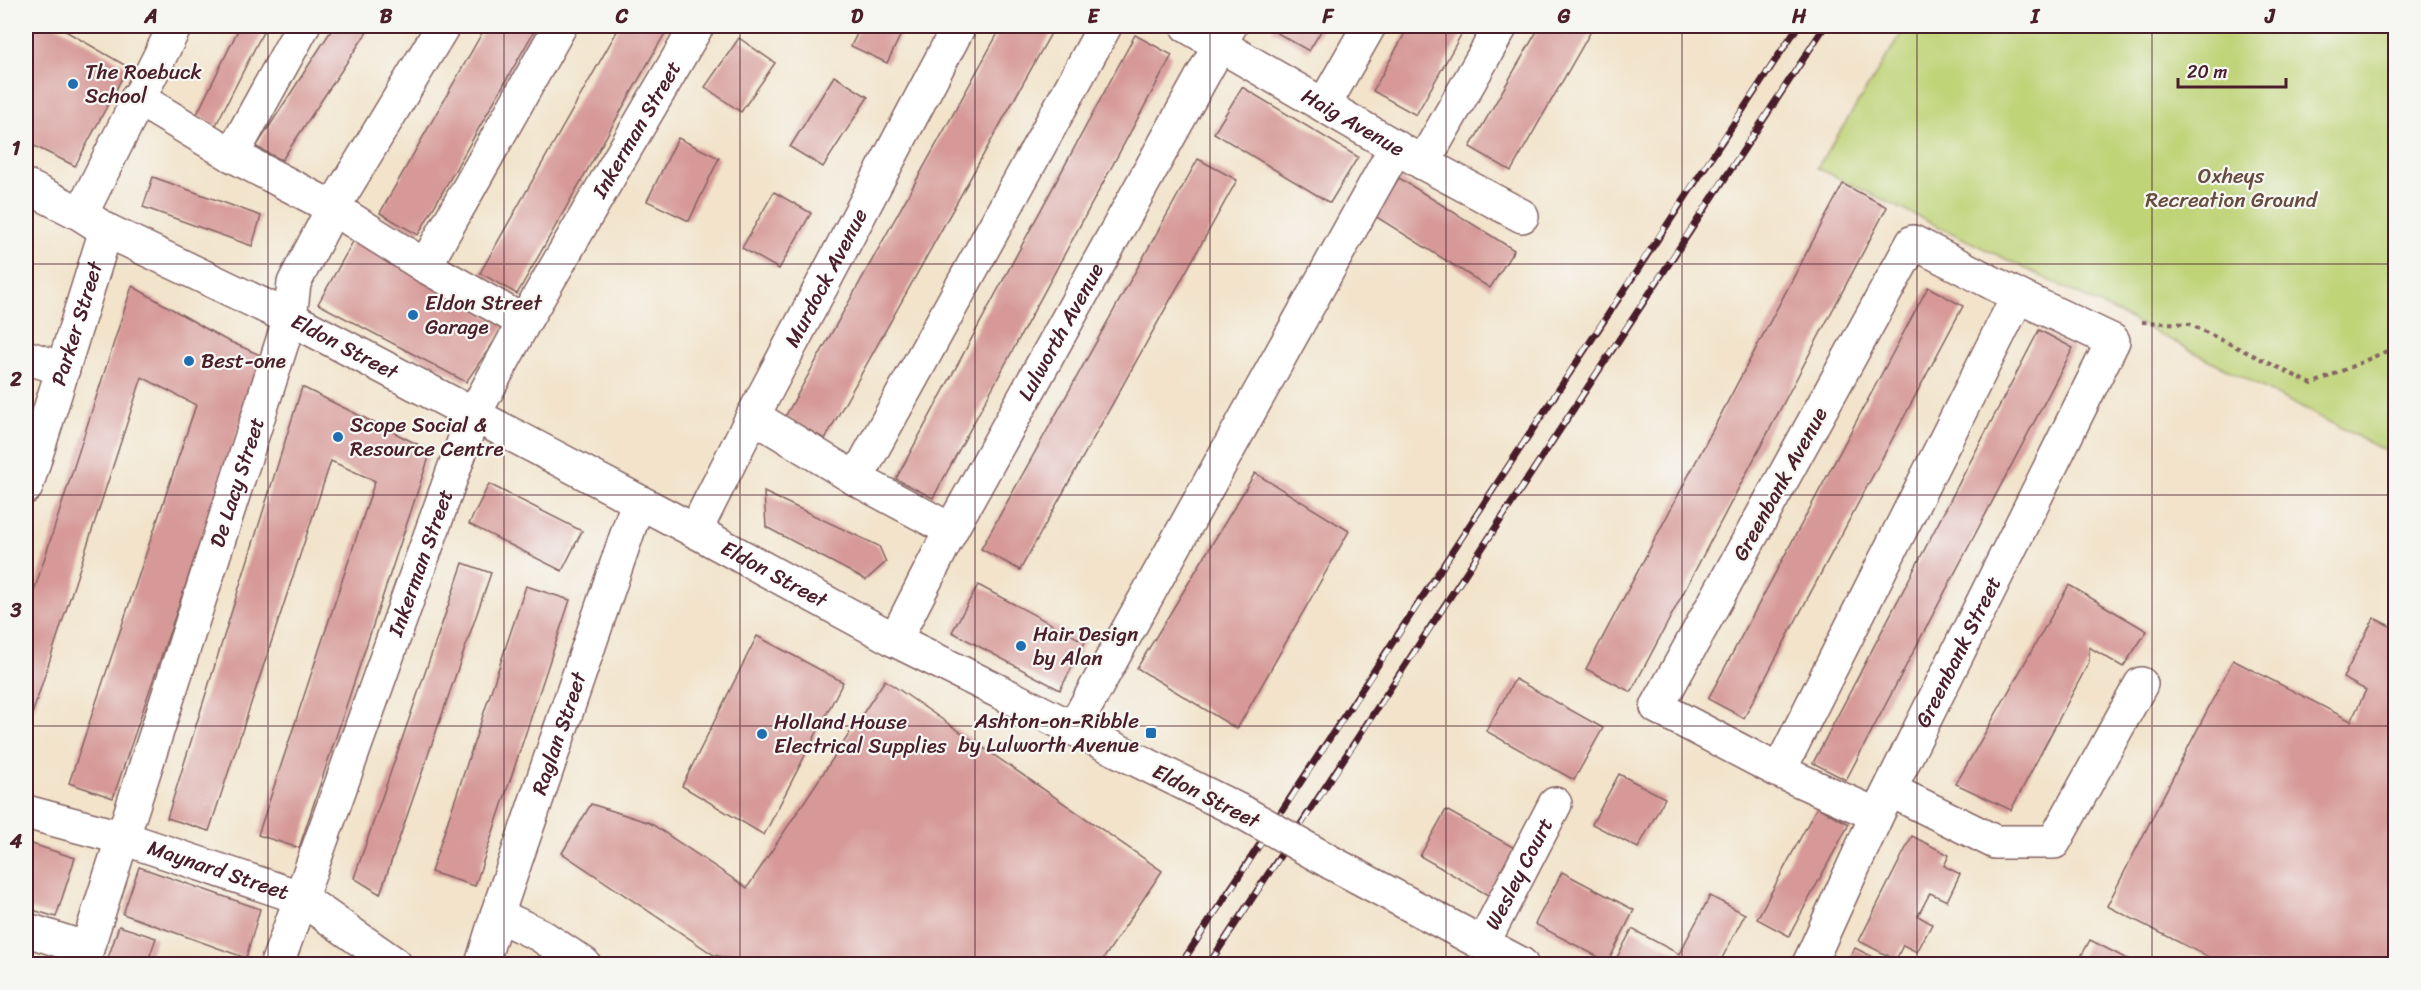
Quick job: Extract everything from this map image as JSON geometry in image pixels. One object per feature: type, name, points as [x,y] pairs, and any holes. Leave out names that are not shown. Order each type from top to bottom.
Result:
[{"type":"street","name":"Parker Street","points":[[26,487],[63,369],[93,222],[138,98],[144,61],[175,26]]},
{"type":"street","points":[[232,155],[303,26]]},
{"type":"street","name":"De Lacy Street","points":[[85,957],[290,318],[294,283],[333,208],[443,26]]},
{"type":"street","points":[[425,266],[560,26]]},
{"type":"street","name":"Inkerman Street","points":[[277,964],[299,897],[473,416],[524,322],[697,26]]},
{"type":"street","name":"Murdock Avenue","points":[[695,531],[753,416],[959,26]]},
{"type":"street","points":[[856,479],[1105,26]]},
{"type":"street","name":"Haig Avenue","points":[[1187,26],[1224,35],[1324,105],[1409,155],[1522,216]]},
{"type":"street","points":[[1324,105],[1369,26]]},
{"type":"street","points":[[1073,729],[1409,155],[1501,26]]},
{"type":"street","name":"Lulworth Avenue","points":[[895,640],[951,530],[1224,35]]},
{"type":"street","points":[[138,98],[232,155],[333,208],[425,266],[524,322]]},
{"type":"street","name":"Eldon Street","points":[[26,186],[93,222],[290,318],[695,531],[895,640],[1244,813],[1521,964]]},
{"type":"street","name":"Greenbank Avenue","points":[[2114,341],[2018,296],[1913,242],[1657,706],[1779,771],[1884,803],[1995,842],[2054,842],[2141,684]]},
{"type":"street","points":[[1779,771],[2018,296]]},
{"type":"street","name":"Greenbank Street","points":[[1809,964],[1884,803],[2114,341]]},
{"type":"street","points":[[26,357],[63,369]]},
{"type":"street","points":[[753,416],[856,479],[951,530]]},
{"type":"street","name":"Raglan Street","points":[[482,964],[638,502]]},
{"type":"street","name":"Wesley Court","points":[[1483,943],[1555,804]]},
{"type":"street","name":"Maynard Street","points":[[26,812],[123,838],[299,897],[395,964]]},
{"type":"street","points":[[497,915],[540,935],[584,964]]},
{"type":"street","points":[[34,932],[85,957]]},
{"type":"path","points":[[2114,341],[2134,321],[2189,324],[2312,384],[2396,347]]},
{"type":"green space","name":"Oxheys Recreation Ground","points":[[1906,26],[2395,26],[2395,456],[2134,321],[1817,168]]},
{"type":"building","name":"The Roebuck School","points":[[26,26],[57,26],[128,67],[75,166],[26,142]]},
{"type":"building","points":[[240,26],[266,26],[215,127],[197,114]]},
{"type":"building","points":[[334,26],[371,26],[282,160],[256,147]]},
{"type":"building","points":[[486,26],[537,26],[418,235],[380,213]]},
{"type":"building","points":[[620,26],[669,26],[517,294],[480,273]]},
{"type":"building","points":[[861,26],[905,26],[887,63],[851,46]]},
{"type":"building","points":[[1002,26],[1055,26],[825,439],[785,417]]},
{"type":"building","points":[[1275,26],[1324,26],[1309,51],[1272,30]]},
{"type":"building","points":[[1409,26],[1466,26],[1416,115],[1373,91]]},
{"type":"building","points":[[1540,26],[1594,26],[1511,171],[1470,147]]},
{"type":"building","points":[[1135,35],[1172,55],[933,498],[896,479]]},
{"type":"building","points":[[739,38],[775,63],[741,112],[705,87]]},
{"type":"building","points":[[834,76],[868,97],[823,167],[790,147]]},
{"type":"building","points":[[1242,87],[1358,157],[1330,203],[1214,133]]},
{"type":"building","points":[[678,138],[719,158],[689,221],[647,201]]},
{"type":"building","points":[[1198,159],[1237,180],[1020,570],[981,549]]},
{"type":"building","points":[[153,177],[261,216],[252,246],[143,207]]},
{"type":"building","points":[[1399,178],[1514,250],[1490,288],[1375,216]]},
{"type":"building","points":[[1843,184],[1887,207],[1631,692],[1586,669]]},
{"type":"building","points":[[774,192],[811,213],[779,269],[742,248]]},
{"type":"building","name":"Eldon Street Garage","points":[[355,238],[505,326],[466,382],[318,304]]},
{"type":"building","points":[[132,286],[224,339],[269,359],[240,425],[113,798],[69,783],[196,405],[142,377],[26,733],[26,616]]},
{"type":"building","points":[[1928,287],[1963,306],[1744,718],[1708,699]]},
{"type":"building","points":[[2039,330],[2073,348],[1846,780],[1813,763]]},
{"type":"building","points":[[302,387],[431,451],[299,848],[258,835],[375,481],[331,461],[209,831],[167,818]]},
{"type":"building","points":[[1255,473],[1349,531],[1237,729],[1137,668]]},
{"type":"building","points":[[489,484],[582,531],[562,571],[469,524]]},
{"type":"building","points":[[764,492],[879,546],[886,562],[866,580],[766,527]]},
{"type":"building","points":[[463,563],[491,573],[380,894],[354,878]]},
{"type":"building","points":[[978,585],[1085,642],[1060,690],[952,632]]},
{"type":"building","points":[[2069,585],[2147,631],[2123,667],[2089,647],[2089,662],[2011,810],[1956,784]]},
{"type":"building","points":[[526,586],[570,600],[475,886],[431,872]]},
{"type":"building","points":[[2374,618],[2396,629],[2396,964],[2222,964],[2107,906],[2233,660],[2351,721],[2366,690],[2343,678]]},
{"type":"building","name":"Holland House Electrical Supplies","points":[[757,636],[843,682],[764,835],[682,786]]},
{"type":"building","points":[[1515,679],[1603,728],[1574,780],[1486,731]]},
{"type":"building","points":[[885,680],[1162,871],[1100,964],[751,964],[714,955],[562,853],[591,804],[650,823],[747,888]]},
{"type":"building","points":[[1619,774],[1665,798],[1638,848],[1592,824]]},
{"type":"building","points":[[1817,807],[1849,824],[1789,936],[1757,919]]},
{"type":"building","points":[[1446,810],[1520,851],[1493,898],[1420,856]]},
{"type":"building","points":[[1912,836],[1949,855],[1944,866],[1960,874],[1947,901],[1930,893],[1918,916],[1932,924],[1917,952],[1903,945],[1896,960],[1859,941]]},
{"type":"building","points":[[26,842],[75,858],[56,917],[26,908]]},
{"type":"building","points":[[139,867],[260,909],[246,958],[123,914]]},
{"type":"building","points":[[1562,872],[1634,910],[1608,962],[1535,924]]},
{"type":"building","points":[[1710,896],[1745,914],[1719,964],[1614,963],[1632,929],[1679,954]]},
{"type":"building","points":[[119,926],[156,938],[147,964],[106,964]]},
{"type":"building","points":[[2090,940],[2137,964],[2077,964]]},
{"type":"building","points":[[1855,948],[1887,964],[1846,964]]},
{"type":"railway","points":[[1181,964],[1798,26]]},
{"type":"railway","points":[[1209,964],[1825,26]]},
{"type":"place","name":"The Roebuck School","points":[[73,84]]},
{"type":"place","name":"Eldon Street Garage","points":[[413,315]]},
{"type":"place","name":"Best-one","points":[[189,361]]},
{"type":"place","name":"Scope Social & Resource Centre","points":[[338,437]]},
{"type":"place","name":"Hair Design by Alan","points":[[1021,646]]},
{"type":"place","name":"Ashton-on-Ribble by Lulworth Avenue","points":[[1151,733]]},
{"type":"place","name":"Holland House Electrical Supplies","points":[[762,734]]}]
